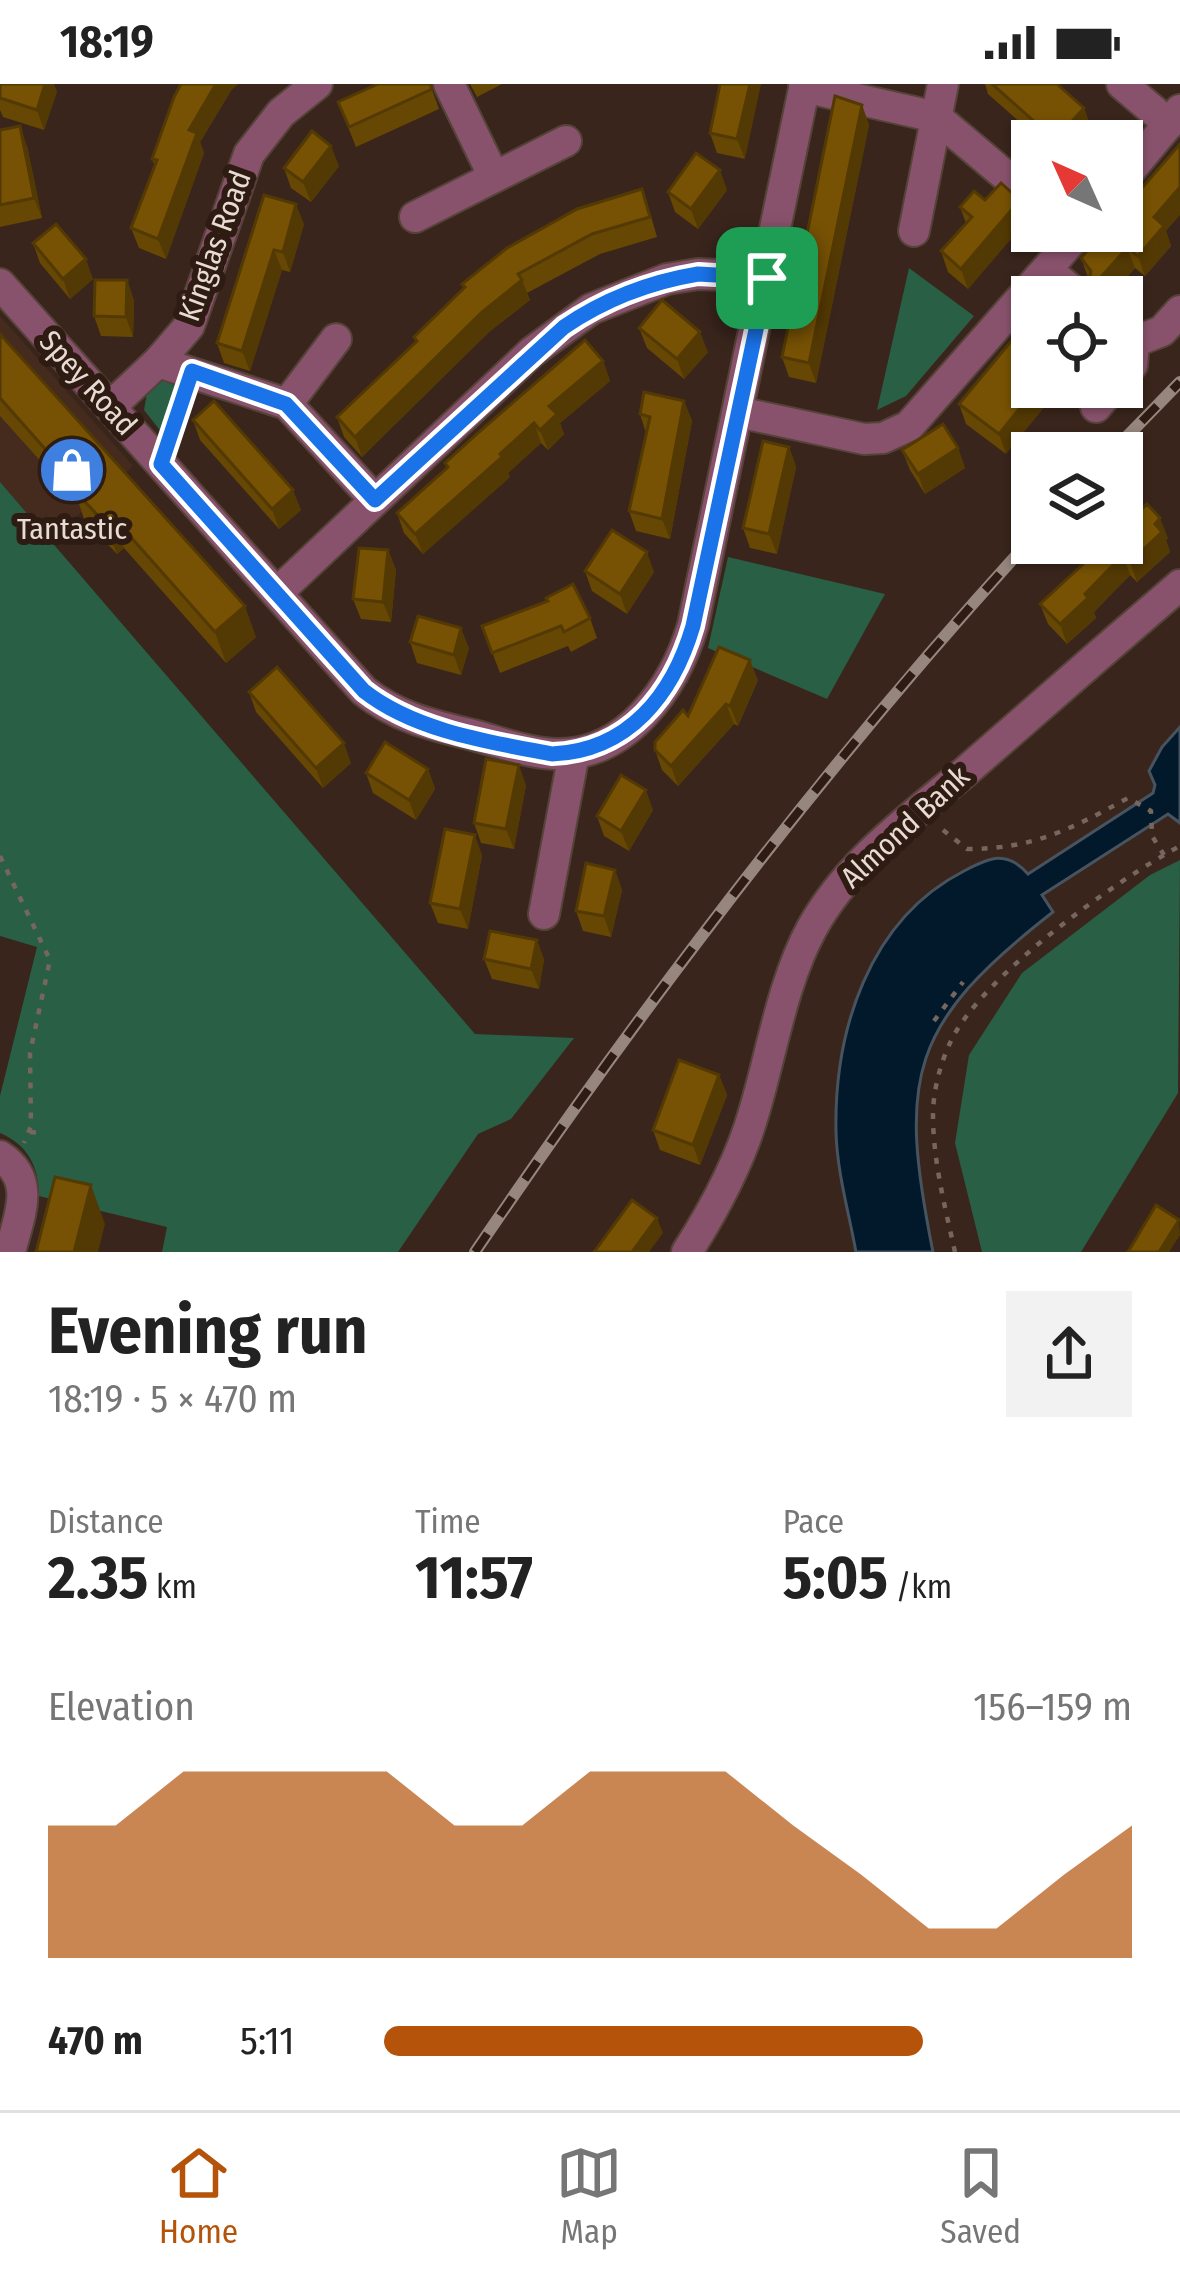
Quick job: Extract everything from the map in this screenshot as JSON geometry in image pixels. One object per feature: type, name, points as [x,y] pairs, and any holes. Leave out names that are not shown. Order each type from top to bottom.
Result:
[{"type":"street","name":"Kinglas Road","points":[[110,407],[189,326],[249,154],[281,112],[317,84]]},
{"type":"street","points":[[449,84],[494,177]]},
{"type":"street","points":[[914,230],[943,84]]},
{"type":"street","points":[[1122,84],[1174,117],[1143,155]]},
{"type":"street","points":[[544,914],[574,753],[600,745],[636,723],[681,665],[767,278],[804,86],[936,117],[1011,180]]},
{"type":"street","points":[[416,217],[566,141]]},
{"type":"street","points":[[738,412],[864,439],[884,438],[909,426],[1061,252]]},
{"type":"street","points":[[1047,270],[1054,276]]},
{"type":"street","points":[[277,593],[532,352],[591,309],[667,279],[698,274],[767,278]]},
{"type":"street","name":"Spey Road","points":[[0,284],[364,691],[412,721],[535,751],[574,753]]},
{"type":"street","points":[[1143,334],[1162,331],[1180,311]]},
{"type":"street","points":[[286,404],[336,340]]},
{"type":"street","points":[[158,362],[286,404],[375,500]]},
{"type":"street","name":"Almond Bank","points":[[687,1252],[714,1209],[752,1119],[809,934],[830,897],[852,871],[1180,585]]},
{"type":"street","points":[[5,1159],[24,1185],[10,1252]]},
{"type":"path","points":[[161,464],[192,371]]},
{"type":"path","points":[[924,807],[959,845],[978,849],[1060,835],[1128,798],[1150,811],[1152,836],[1164,855]]},
{"type":"path","points":[[955,1252],[938,1174],[933,1112],[939,1073],[951,1040],[1004,975],[1053,934],[1180,846]]},
{"type":"path","points":[[0,856],[50,960],[30,1053],[30,1132],[5,1159]]},
{"type":"path","points":[[934,1021],[962,984],[967,991]]},
{"type":"path","points":[[30,1132],[44,1133]]},
{"type":"shaded area","points":[[0,316],[133,466],[50,540],[0,482]]},
{"type":"green space","points":[[909,268],[974,316],[906,396],[877,410]]},
{"type":"green space","points":[[164,376],[182,389],[166,438],[144,410],[147,393]]},
{"type":"green space","points":[[0,482],[475,1034],[574,1038],[511,1119],[478,1134],[398,1252],[162,1252],[167,1227],[39,1196],[30,1158],[0,1133],[0,1096],[37,947],[0,936]]},
{"type":"green space","points":[[728,557],[885,594],[827,699],[708,648]]},
{"type":"green space","points":[[1180,860],[1178,1093],[1081,1252],[982,1252],[955,1143],[969,1055],[1022,973],[1150,875]]},
{"type":"water","points":[[1180,727],[1180,823],[1168,814],[1042,895],[1053,912],[969,988],[943,1023],[926,1058],[918,1097],[917,1141],[933,1252],[856,1252],[839,1162],[837,1094],[850,1018],[881,949],[903,918],[964,871],[998,858],[1013,861],[1028,874],[1153,793],[1149,771]]},
{"type":"building","points":[[0,84],[45,84],[37,110],[0,98]]},
{"type":"building","points":[[181,84],[216,84],[189,130],[197,133],[158,239],[131,228]]},
{"type":"building","points":[[378,84],[430,84],[432,89],[349,127],[338,102]]},
{"type":"building","points":[[720,84],[750,84],[737,139],[710,133]]},
{"type":"building","points":[[992,84],[1057,84],[1084,108],[1073,120],[1032,120]]},
{"type":"building","points":[[835,96],[862,105],[809,363],[782,357]]},
{"type":"building","points":[[20,126],[34,198],[0,205],[0,130]]},
{"type":"building","points":[[312,131],[331,146],[303,182],[284,168]]},
{"type":"building","points":[[1180,144],[1180,187],[1154,217],[1164,226],[1143,250],[1143,187]]},
{"type":"building","points":[[696,153],[720,170],[691,209],[668,192]]},
{"type":"building","points":[[1001,183],[1011,192],[1011,211],[961,269],[941,251],[972,217],[960,207],[974,191],[985,200]]},
{"type":"building","points":[[642,189],[650,217],[592,234],[518,274],[522,280],[482,312],[355,437],[337,417],[417,341],[414,337],[465,287],[462,284],[507,248],[577,209]]},
{"type":"building","points":[[264,195],[296,204],[283,252],[274,250],[242,351],[217,343]]},
{"type":"building","points":[[56,224],[86,259],[63,279],[33,243]]},
{"type":"building","points":[[1086,252],[1123,252],[1102,276],[1090,276],[1081,258]]},
{"type":"building","points":[[95,280],[127,280],[126,317],[94,316]]},
{"type":"building","points":[[662,300],[700,332],[677,359],[639,328]]},
{"type":"building","points":[[0,334],[245,606],[215,632],[113,517],[106,524],[73,489],[77,485],[0,398]]},
{"type":"building","points":[[585,340],[603,361],[549,406],[557,414],[540,430],[534,423],[415,534],[397,513],[448,467],[445,463]]},
{"type":"building","points":[[1011,341],[1011,408],[1020,408],[999,434],[959,404]]},
{"type":"building","points":[[644,392],[684,401],[662,519],[629,511],[650,417],[640,414]]},
{"type":"building","points":[[214,401],[293,490],[272,509],[193,420]]},
{"type":"building","points":[[943,424],[958,448],[918,474],[902,450]]},
{"type":"building","points":[[763,441],[789,447],[769,534],[743,528]]},
{"type":"building","points":[[1147,504],[1160,518],[1155,524],[1162,532],[1143,550],[1143,508]]},
{"type":"building","points":[[612,530],[647,552],[620,594],[585,571]]},
{"type":"building","points":[[359,548],[388,550],[383,602],[353,599]]},
{"type":"building","points":[[1083,564],[1114,564],[1060,624],[1040,604]]},
{"type":"building","points":[[573,584],[590,618],[564,632],[561,626],[492,653],[482,626],[548,601],[546,598]]},
{"type":"building","points":[[418,616],[461,628],[454,655],[410,642]]},
{"type":"building","points":[[719,647],[750,660],[730,706],[726,704],[671,766],[655,750],[655,742],[683,710],[688,716]]},
{"type":"building","points":[[277,667],[344,743],[316,768],[249,692]]},
{"type":"building","points":[[385,742],[428,769],[409,800],[366,773]]},
{"type":"building","points":[[486,759],[519,765],[506,829],[474,823]]},
{"type":"building","points":[[621,775],[646,790],[621,831],[597,816]]},
{"type":"building","points":[[445,829],[475,835],[460,909],[430,903]]},
{"type":"building","points":[[586,863],[615,870],[604,916],[576,911]]},
{"type":"building","points":[[490,931],[537,940],[531,969],[484,959]]},
{"type":"building","points":[[679,1060],[719,1075],[693,1145],[653,1130]]},
{"type":"building","points":[[55,1177],[91,1185],[74,1252],[36,1252]]},
{"type":"building","points":[[632,1200],[657,1218],[632,1252],[594,1252]]},
{"type":"building","points":[[1156,1205],[1179,1220],[1159,1252],[1128,1252]]},
{"type":"railway","points":[[1131,432],[1180,382]]},
{"type":"railway","points":[[475,1252],[605,1066],[741,885],[883,708],[1011,561]]},
{"type":"place","name":"Tantastic","points":[[72,470]]},
{"type":"route","points":[[698,274],[767,278],[681,665],[636,723],[600,745],[574,753],[535,751],[412,721],[384,707],[364,691],[161,464],[192,371],[286,404],[375,500],[532,352],[591,309],[667,279],[698,274]]}]
